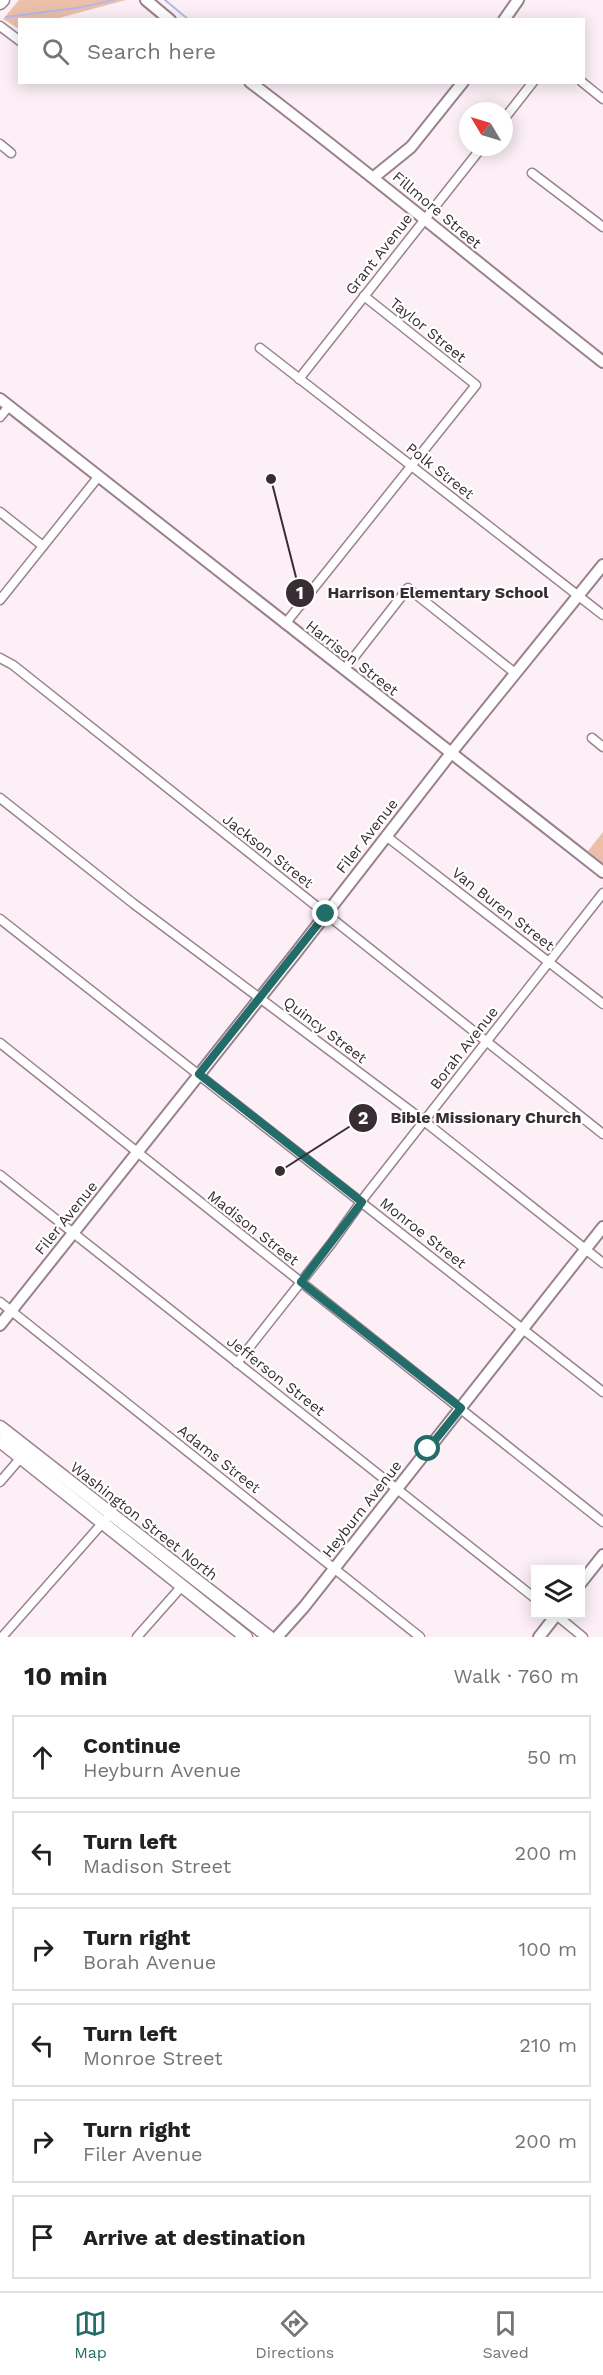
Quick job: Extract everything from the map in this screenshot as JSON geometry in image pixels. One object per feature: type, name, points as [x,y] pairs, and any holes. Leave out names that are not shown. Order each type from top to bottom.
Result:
[{"type":"main road","name":"Washington Street North","points":[[0,1427],[25,1454],[246,1637]]},
{"type":"main road","name":"Washington Street North","points":[[0,1441],[25,1454]]},
{"type":"main road","name":"Washington Street North","points":[[106,1519],[270,1637]]},
{"type":"street","points":[[146,0],[168,18]]},
{"type":"street","points":[[505,18],[518,0]]},
{"type":"street","points":[[0,26],[18,40]]},
{"type":"street","name":"Fillmore Street","points":[[253,84],[374,177],[468,256],[603,362]]},
{"type":"street","points":[[374,177],[411,147],[461,84]]},
{"type":"street","points":[[513,108],[531,84]]},
{"type":"street","points":[[584,84],[603,99]]},
{"type":"street","points":[[0,144],[11,153]]},
{"type":"street","name":"Grant Avenue","points":[[298,379],[475,156]]},
{"type":"street","points":[[532,173],[603,228]]},
{"type":"street","name":"Taylor Street","points":[[364,296],[476,385],[412,466]]},
{"type":"street","name":"Polk Street","points":[[260,348],[603,615]]},
{"type":"street","points":[[0,417],[5,402]]},
{"type":"street","name":"Harrison Street","points":[[5,402],[603,872]]},
{"type":"street","points":[[285,624],[412,466]]},
{"type":"street","points":[[0,600],[99,476]]},
{"type":"street","points":[[0,512],[43,546]]},
{"type":"street","name":"Filer Avenue","points":[[0,1325],[515,673],[603,565]]},
{"type":"street","points":[[344,670],[408,588],[515,673]]},
{"type":"street","name":"Jackson Street","points":[[0,658],[13,665],[603,1134]]},
{"type":"street","points":[[592,738],[603,747]]},
{"type":"street","name":"Quincy Street","points":[[0,798],[134,904],[424,1121],[603,1263]]},
{"type":"street","name":"Van Buren Street","points":[[386,836],[603,1004]]},
{"type":"street","name":"Borah Avenue","points":[[237,1363],[603,893]]},
{"type":"street","name":"Monroe Street","points":[[0,918],[603,1392]]},
{"type":"street","name":"Madison Street","points":[[0,1043],[603,1522]]},
{"type":"street","name":"Jefferson Street","points":[[0,1175],[531,1595]]},
{"type":"street","name":"Heyburn Avenue","points":[[277,1637],[297,1617],[603,1227]]},
{"type":"street","name":"Adams Street","points":[[0,1302],[420,1637]]},
{"type":"street","points":[[0,1482],[25,1454]]},
{"type":"street","points":[[2,1637],[106,1519]]},
{"type":"street","points":[[585,1578],[603,1555]]},
{"type":"street","points":[[137,1637],[182,1586]]},
{"type":"street","points":[[539,1637],[553,1619]]},
{"type":"street","points":[[561,1619],[583,1637]]},
{"type":"shaded area","points":[[19,0],[126,0],[59,18],[18,18],[18,28],[3,19]]},
{"type":"shaded area","points":[[603,832],[603,863],[588,851]]},
{"type":"waterway","points":[[6,17],[77,8],[114,0]]},
{"type":"waterway","points":[[165,0],[187,18]]},
{"type":"place","name":"Harrison Elementary School","points":[[271,479]]},
{"type":"place","name":"Bible Missionary Church","points":[[280,1171]]},
{"type":"route","points":[[326,914],[199,1074],[362,1202],[301,1282],[461,1408],[428,1449]]}]
